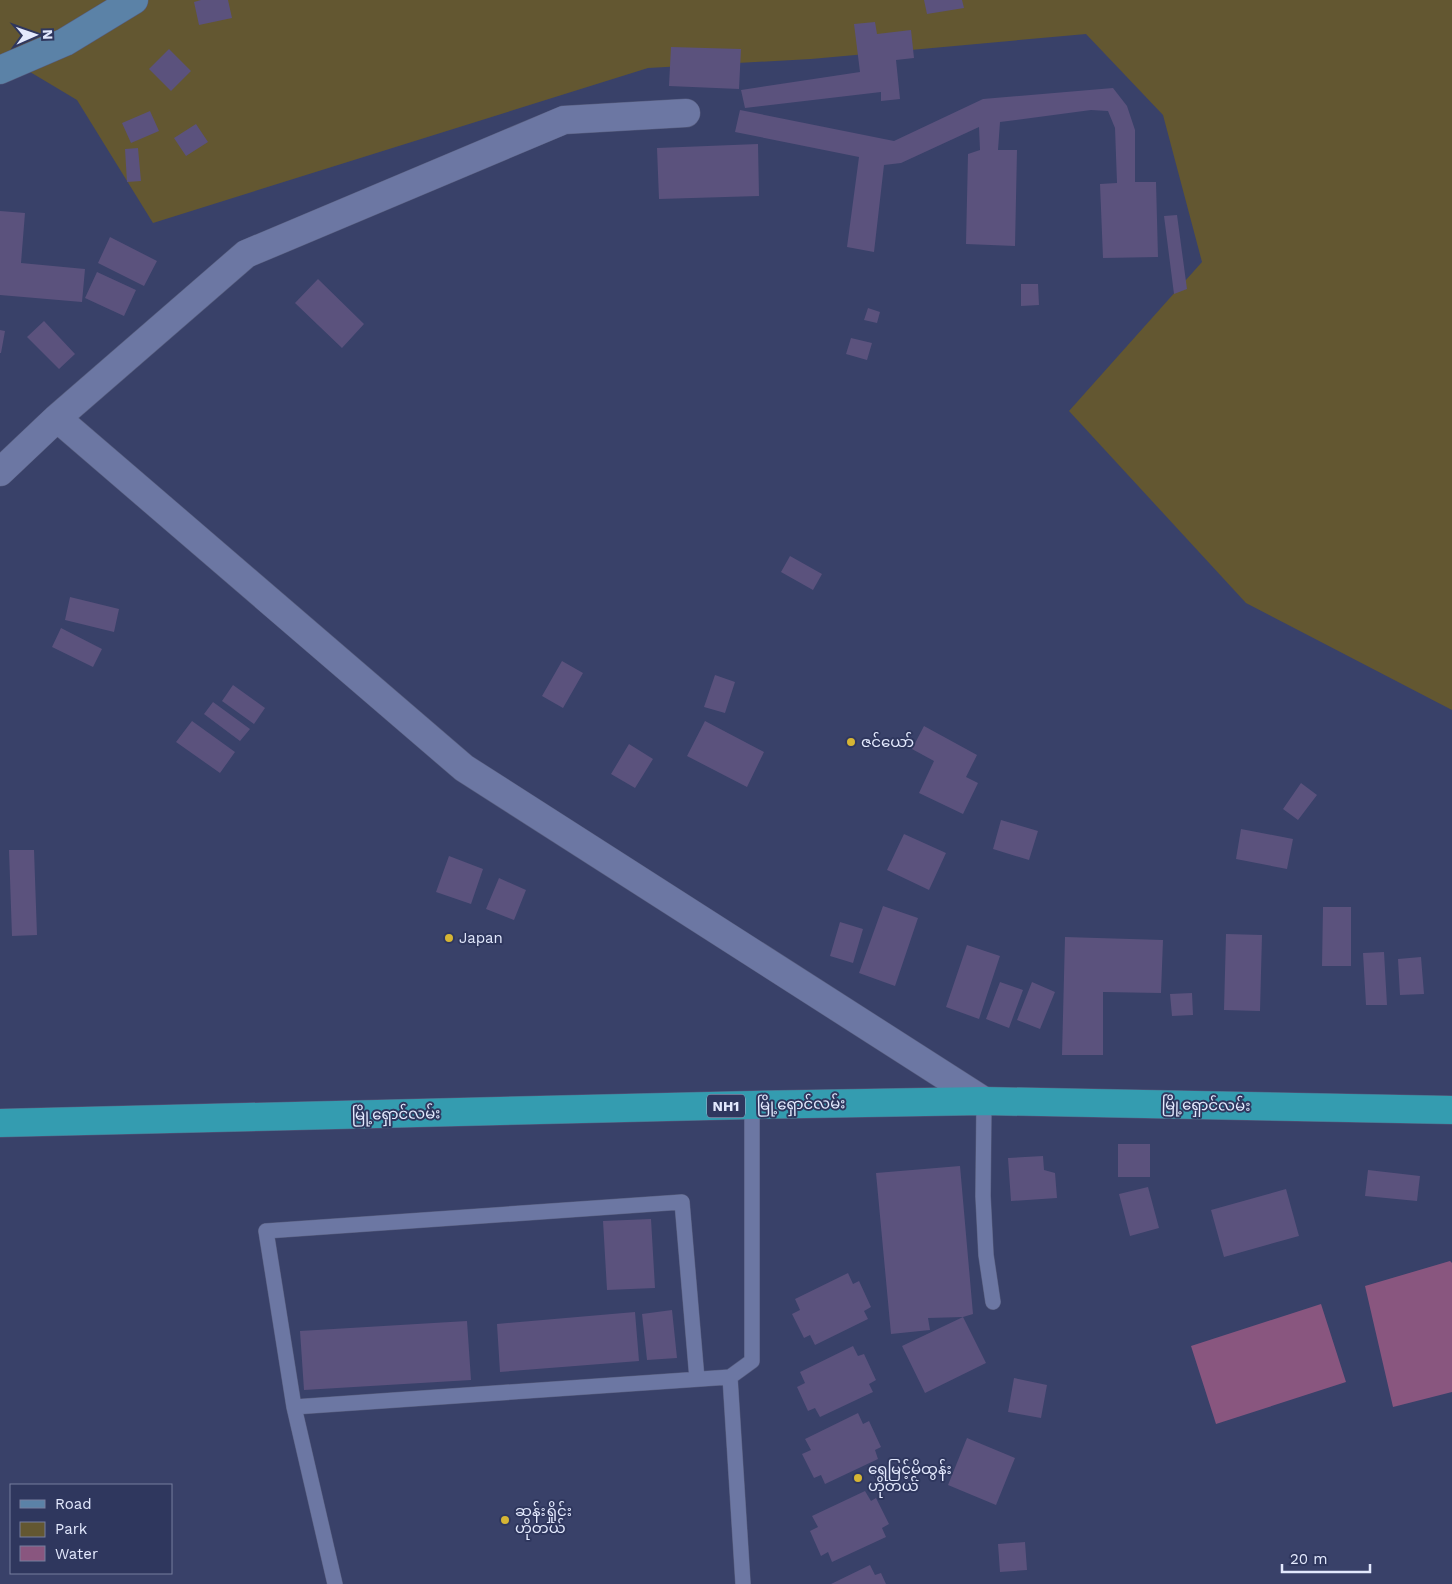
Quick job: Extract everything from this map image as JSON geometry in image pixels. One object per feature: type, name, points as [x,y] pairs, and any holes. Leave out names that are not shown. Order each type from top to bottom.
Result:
[{"type":"highway","name":"မြို့ရှောင်လမ်း","points":[[0,1123],[984,1101],[1452,1110]]},
{"type":"street","points":[[0,70],[65,42],[134,0]]},
{"type":"street","points":[[0,472],[57,418],[246,254],[564,120],[686,113]]},
{"type":"street","points":[[57,418],[464,768],[984,1101]]},
{"type":"lane","points":[[984,1101],[983,1196],[986,1255],[993,1302]]},
{"type":"lane","points":[[294,1407],[730,1377],[752,1360],[752,1105]]},
{"type":"lane","points":[[335,1584],[294,1407],[266,1231],[682,1202],[697,1379]]},
{"type":"lane","points":[[730,1377],[744,1584]]},
{"type":"green space","points":[[0,0],[1452,0],[1452,710],[1246,603],[1069,411],[1202,262],[1163,115],[1086,34],[811,59],[648,68],[153,223],[77,100],[0,54]]},
{"type":"water","points":[[1450,1261],[1452,1263],[1452,1392],[1393,1407],[1365,1286]]},
{"type":"water","points":[[1321,1304],[1346,1382],[1216,1424],[1191,1346]]},
{"type":"building","points":[[201,0],[228,0],[232,18],[199,25],[194,2]]},
{"type":"building","points":[[924,0],[962,0],[964,8],[927,14]]},
{"type":"building","points":[[875,22],[877,34],[911,30],[914,58],[896,60],[900,99],[881,101],[881,92],[745,108],[741,90],[860,72],[854,24]]},
{"type":"building","points":[[671,47],[741,49],[739,89],[669,86]]},
{"type":"building","points":[[169,49],[191,71],[171,91],[149,69]]},
{"type":"building","points":[[1113,88],[1127,106],[1135,130],[1135,182],[1156,182],[1158,257],[1103,258],[1100,184],[1117,183],[1115,128],[1108,111],[1091,110],[1000,122],[998,150],[1017,150],[1015,246],[966,244],[968,154],[980,150],[979,127],[901,163],[884,165],[874,252],[847,247],[859,157],[735,132],[740,110],[894,141],[983,99]]},
{"type":"building","points":[[150,111],[159,131],[131,143],[122,123]]},
{"type":"building","points":[[196,124],[208,142],[186,156],[174,138]]},
{"type":"building","points":[[758,144],[759,196],[659,199],[657,148]]},
{"type":"building","points":[[138,148],[141,181],[127,182],[125,149]]},
{"type":"building","points":[[0,211],[25,213],[21,263],[85,269],[82,302],[0,295]]},
{"type":"building","points":[[1177,215],[1187,289],[1174,294],[1164,216]]},
{"type":"building","points":[[110,237],[157,261],[144,286],[98,263]]},
{"type":"building","points":[[97,272],[136,290],[124,316],[85,298]]},
{"type":"building","points":[[318,279],[364,324],[342,348],[295,303]]},
{"type":"building","points":[[1021,284],[1038,284],[1039,305],[1021,306]]},
{"type":"building","points":[[868,308],[880,312],[877,323],[864,320]]},
{"type":"building","points":[[44,321],[75,354],[59,369],[27,337]]},
{"type":"building","points":[[0,330],[5,331],[1,353],[0,353]]},
{"type":"building","points":[[851,338],[872,343],[867,360],[846,354]]},
{"type":"building","points":[[790,556],[822,574],[813,590],[781,572]]},
{"type":"building","points":[[70,597],[119,609],[114,632],[65,620]]},
{"type":"building","points":[[61,628],[102,649],[93,667],[52,647]]},
{"type":"building","points":[[562,661],[583,673],[563,708],[542,696]]},
{"type":"building","points":[[715,675],[735,682],[725,713],[704,707]]},
{"type":"building","points":[[233,685],[265,708],[254,724],[222,701]]},
{"type":"building","points":[[213,702],[250,729],[240,741],[204,714]]},
{"type":"building","points":[[192,721],[235,752],[220,773],[176,742]]},
{"type":"building","points":[[705,721],[764,752],[747,787],[687,756]]},
{"type":"building","points":[[924,726],[977,755],[966,777],[978,783],[963,814],[919,793],[934,761],[912,749]]},
{"type":"building","points":[[629,744],[653,759],[635,788],[611,774]]},
{"type":"building","points":[[1301,783],[1317,795],[1298,820],[1283,809]]},
{"type":"building","points":[[1001,820],[1038,831],[1029,860],[993,849]]},
{"type":"building","points":[[1241,829],[1293,839],[1287,869],[1236,859]]},
{"type":"building","points":[[904,834],[946,853],[929,890],[887,870]]},
{"type":"building","points":[[9,850],[34,850],[37,935],[12,936]]},
{"type":"building","points":[[449,856],[483,869],[471,904],[436,892]]},
{"type":"building","points":[[499,878],[526,890],[514,920],[486,909]]},
{"type":"building","points":[[883,906],[918,918],[895,986],[859,973]]},
{"type":"building","points":[[1323,907],[1351,907],[1351,966],[1322,966]]},
{"type":"building","points":[[840,922],[863,929],[853,963],[830,956]]},
{"type":"building","points":[[1226,934],[1262,935],[1260,1011],[1224,1010]]},
{"type":"building","points":[[1065,937],[1163,940],[1161,993],[1103,992],[1103,1055],[1062,1055]]},
{"type":"building","points":[[967,945],[1000,956],[979,1019],[946,1007]]},
{"type":"building","points":[[1384,952],[1387,1005],[1366,1005],[1363,953]]},
{"type":"building","points":[[1421,957],[1424,994],[1400,995],[1398,959]]},
{"type":"building","points":[[1000,982],[1023,990],[1009,1028],[986,1019]]},
{"type":"building","points":[[1032,982],[1055,992],[1040,1029],[1017,1020]]},
{"type":"building","points":[[1192,993],[1193,1015],[1172,1016],[1170,994]]},
{"type":"building","points":[[1118,1144],[1150,1144],[1150,1177],[1118,1177]]},
{"type":"building","points":[[1043,1156],[1044,1170],[1055,1173],[1057,1198],[1011,1201],[1008,1158]]},
{"type":"building","points":[[960,1166],[973,1314],[963,1317],[928,1318],[930,1330],[891,1334],[876,1173]]},
{"type":"building","points":[[1368,1170],[1420,1176],[1417,1201],[1365,1196]]},
{"type":"building","points":[[1148,1187],[1159,1228],[1130,1236],[1119,1194]]},
{"type":"building","points":[[1286,1189],[1299,1236],[1224,1257],[1211,1210]]},
{"type":"building","points":[[651,1219],[655,1288],[607,1290],[603,1221]]},
{"type":"building","points":[[848,1273],[853,1284],[859,1281],[871,1307],[864,1311],[868,1319],[815,1345],[810,1335],[804,1338],[792,1314],[800,1310],[795,1299]]},
{"type":"building","points":[[672,1310],[677,1358],[647,1360],[642,1314]]},
{"type":"building","points":[[635,1312],[639,1361],[500,1372],[497,1324]]},
{"type":"building","points":[[963,1317],[986,1363],[925,1393],[902,1346]]},
{"type":"building","points":[[467,1321],[471,1380],[304,1390],[300,1331]]},
{"type":"building","points":[[853,1346],[858,1356],[864,1354],[876,1380],[869,1384],[873,1392],[820,1417],[815,1408],[808,1411],[797,1387],[805,1383],[800,1372]]},
{"type":"building","points":[[1014,1378],[1047,1385],[1041,1418],[1008,1412]]},
{"type":"building","points":[[858,1413],[863,1424],[869,1421],[881,1447],[875,1450],[878,1459],[825,1484],[821,1475],[814,1478],[802,1454],[811,1450],[805,1439]]},
{"type":"building","points":[[967,1438],[1015,1458],[996,1505],[948,1485]]},
{"type":"building","points":[[865,1491],[871,1501],[876,1498],[889,1524],[882,1528],[886,1537],[832,1562],[828,1552],[821,1556],[810,1531],[818,1527],[812,1516]]},
{"type":"building","points":[[1025,1542],[1027,1570],[1000,1572],[998,1544]]},
{"type":"building","points":[[870,1565],[875,1575],[881,1573],[886,1584],[831,1584]]},
{"type":"place","name":"ဇင်ယော်","points":[[851,742]]},
{"type":"place","name":"Japan","points":[[449,938]]},
{"type":"place","name":"ရွှေမြင့်မိုထွန်း ဟိုတယ်","points":[[858,1478]]},
{"type":"place","name":"ဆန်းရှိုင်း ဟိုတယ်","points":[[505,1520]]}]
